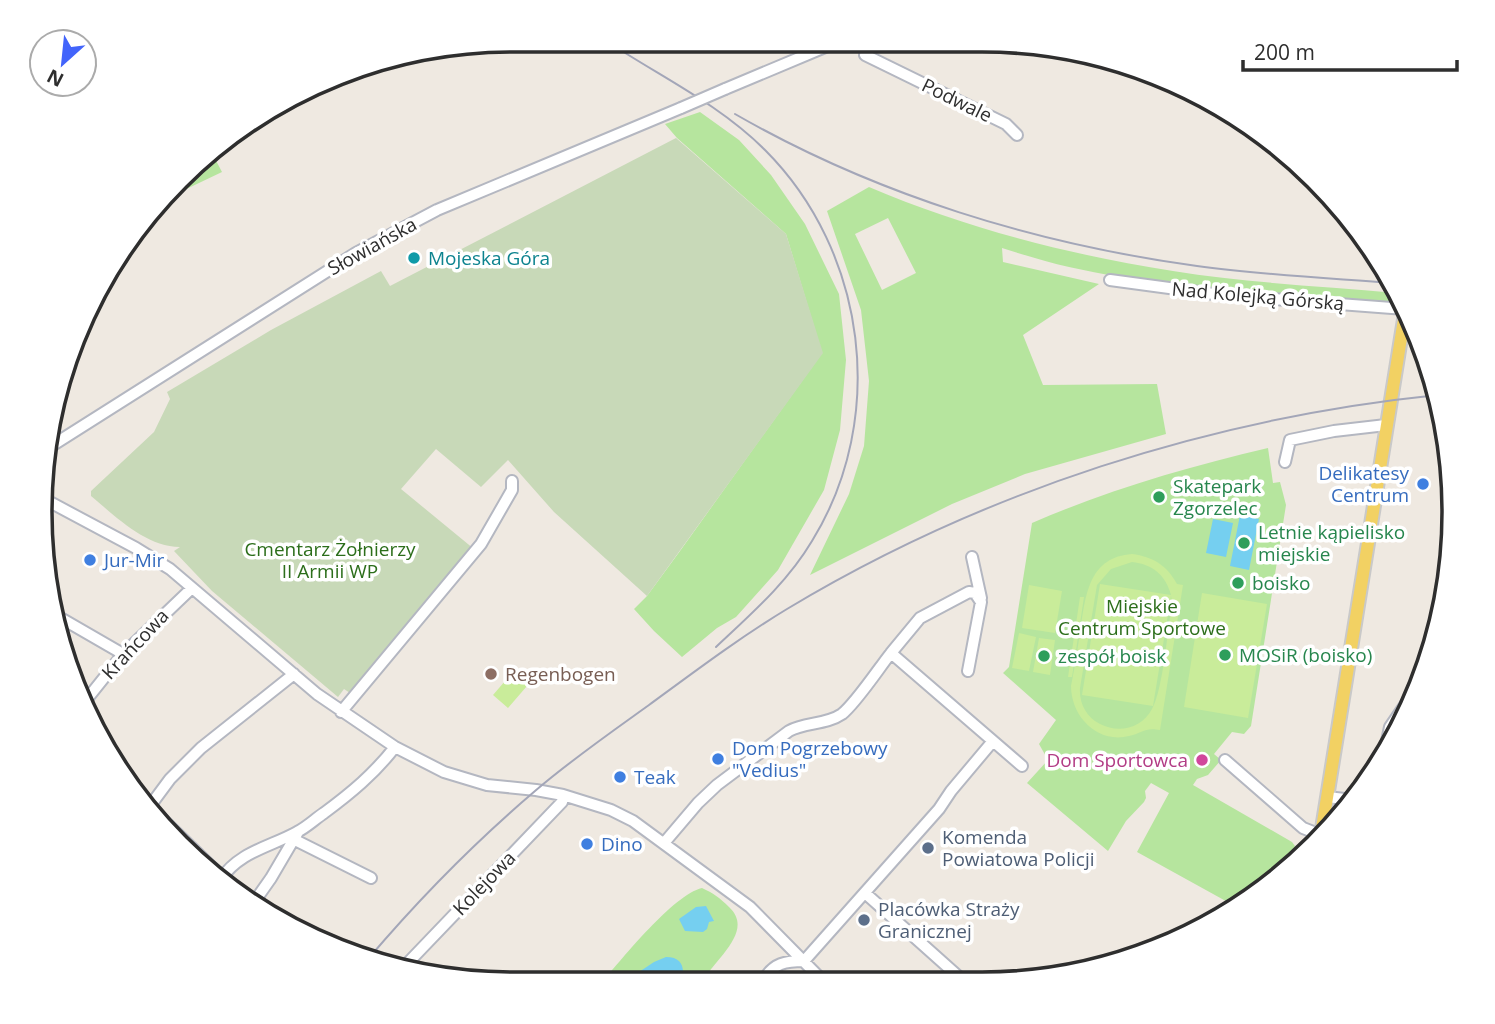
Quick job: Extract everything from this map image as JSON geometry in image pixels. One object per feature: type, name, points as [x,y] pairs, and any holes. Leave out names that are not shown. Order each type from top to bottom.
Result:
[{"type":"main road","points":[[1324,820],[1403,326]]},
{"type":"street","name":"Słowiańska","points":[[58,441],[356,253],[437,210],[813,52]]},
{"type":"street","name":"Podwale","points":[[867,52],[865,55],[1006,124],[1017,135]]},
{"type":"street","name":"Nad Kolejką Górską","points":[[1110,280],[1221,295],[1394,307]]},
{"type":"street","points":[[1285,462],[1290,440],[1386,425]]},
{"type":"street","points":[[341,712],[481,544],[512,490],[512,481]]},
{"type":"street","points":[[52,503],[153,558],[341,712],[395,747],[444,772],[474,782],[563,795],[611,810],[633,821],[750,907],[814,972]]},
{"type":"street","points":[[968,671],[981,600],[972,557]]},
{"type":"street","name":"Krańcowa","points":[[90,695],[123,654],[192,588]]},
{"type":"street","points":[[664,843],[717,785],[789,731],[841,714],[920,618],[969,592],[975,593],[981,600]]},
{"type":"street","points":[[66,621],[123,654]]},
{"type":"street","points":[[891,653],[1021,766]]},
{"type":"street","points":[[155,801],[170,779],[201,748],[294,674]]},
{"type":"street","points":[[768,972],[778,964],[804,961],[939,809],[993,741]]},
{"type":"street","points":[[258,895],[296,836],[355,790],[395,747]]},
{"type":"street","points":[[1225,760],[1312,833]]},
{"type":"street","name":"Kolejowa","points":[[410,960],[562,802],[563,795]]},
{"type":"street","points":[[1327,797],[1342,799]]},
{"type":"street","points":[[226,872],[262,846],[296,836],[371,878]]},
{"type":"street","points":[[865,893],[953,972]]},
{"type":"green space","points":[[700,112],[739,140],[771,175],[805,224],[839,294],[846,360],[840,430],[824,490],[778,570],[736,617],[717,628],[682,657],[634,609],[647,596],[822,353],[786,234],[677,138],[665,124]]},
{"type":"green space","name":"Cmentarz Żołnierzy II Armii WP","points":[[676,138],[786,234],[823,353],[647,596],[554,512],[508,460],[481,487],[436,449],[401,489],[474,549],[350,693],[344,689],[338,697],[212,591],[174,551],[180,547],[167,546],[143,536],[91,496],[91,491],[154,432],[170,399],[167,392],[271,330],[381,271],[390,286]]},
{"type":"green space","points":[[216,161],[222,172],[184,190]]},
{"type":"green space","points":[[869,187],[980,227],[1096,257],[1228,279],[1386,292],[1391,302],[1190,288],[1069,267],[1002,248],[1003,262],[1099,284],[1023,335],[1043,385],[1157,384],[1166,434],[1025,474],[952,504],[810,575],[849,494],[864,446],[869,381],[861,310],[827,211]],"holes":[[[888,218],[916,273],[882,290],[855,234]]]},
{"type":"green space","name":"Miejskie Centrum Sportowe","points":[[1268,448],[1273,483],[1280,482],[1286,505],[1251,726],[1244,734],[1232,732],[1214,754],[1221,760],[1208,775],[1197,779],[1193,785],[1295,846],[1263,877],[1226,901],[1137,852],[1169,793],[1151,783],[1145,791],[1144,802],[1126,821],[1108,851],[1027,783],[1048,760],[1039,744],[1056,720],[1003,673],[1009,667],[1032,523],[1148,480]]},
{"type":"green space","points":[[1132,554],[1153,560],[1169,572],[1177,584],[1183,585],[1160,730],[1117,737],[1106,736],[1088,725],[1076,708],[1071,686],[1088,590],[1099,569],[1118,557]],"holes":[[[1132,562],[1162,576],[1171,595],[1100,584],[1082,695],[1153,706],[1171,596],[1165,658],[1156,700],[1152,709],[1148,716],[1136,725],[1115,729],[1100,724],[1087,713],[1082,704],[1080,688],[1097,585],[1111,569]]]},
{"type":"green space","points":[[1029,585],[1062,591],[1055,633],[1022,628]]},
{"type":"green space","name":"MOSiR (boisko)","points":[[1202,593],[1267,604],[1248,718],[1184,707]]},
{"type":"green space","points":[[1080,597],[1084,597],[1072,677],[1068,677]]},
{"type":"green space","points":[[1019,633],[1036,637],[1029,671],[1012,668]]},
{"type":"green space","name":"zespół boisk","points":[[1039,638],[1055,640],[1050,675],[1033,672]]},
{"type":"green space","points":[[512,673],[527,686],[508,708],[493,695]]},
{"type":"green space","points":[[702,888],[716,896],[736,916],[738,926],[735,935],[709,972],[611,972],[663,914],[690,893]]},
{"type":"water","name":"Letnie kąpielisko miejskie","points":[[1240,515],[1259,519],[1249,570],[1230,566]]},
{"type":"water","points":[[1213,519],[1233,523],[1226,557],[1206,553]]},
{"type":"water","points":[[706,906],[714,921],[709,922],[703,932],[685,931],[679,919],[696,907]]},
{"type":"water","points":[[671,957],[679,961],[683,972],[639,972],[654,962]]},
{"type":"railway","points":[[624,52],[729,119],[765,150],[799,191],[826,237],[845,286],[855,338],[857,390],[851,442],[836,493],[812,541],[791,571],[716,647]]},
{"type":"railway","points":[[735,114],[844,169],[901,192],[1017,230],[1197,266],[1381,282]]},
{"type":"railway","points":[[375,951],[469,851],[563,768],[752,632],[862,567],[939,529],[1019,495],[1101,466],[1268,422],[1353,406],[1428,396]]},
{"type":"place","name":"Mojeska Góra","points":[[414,258]]},
{"type":"place","name":"Delikatesy Centrum","points":[[1423,484]]},
{"type":"place","name":"Skatepark Zgorzelec","points":[[1159,497]]},
{"type":"place","name":"Letnie kąpielisko miejskie","points":[[1244,543]]},
{"type":"place","name":"Jur-Mir","points":[[90,560]]},
{"type":"place","name":"boisko","points":[[1238,583]]},
{"type":"place","name":"MOSiR (boisko)","points":[[1225,655]]},
{"type":"place","name":"zespół boisk","points":[[1044,656]]},
{"type":"place","name":"Regenbogen","points":[[491,674]]},
{"type":"place","name":"Dom Pogrzebowy \"Vedius\"","points":[[718,759]]},
{"type":"place","name":"Dom Sportowca","points":[[1202,760]]},
{"type":"place","name":"Teak","points":[[620,777]]},
{"type":"place","name":"Dino","points":[[587,844]]},
{"type":"place","name":"Komenda Powiatowa Policji","points":[[928,848]]},
{"type":"place","name":"Placówka Straży Granicznej","points":[[864,920]]}]
